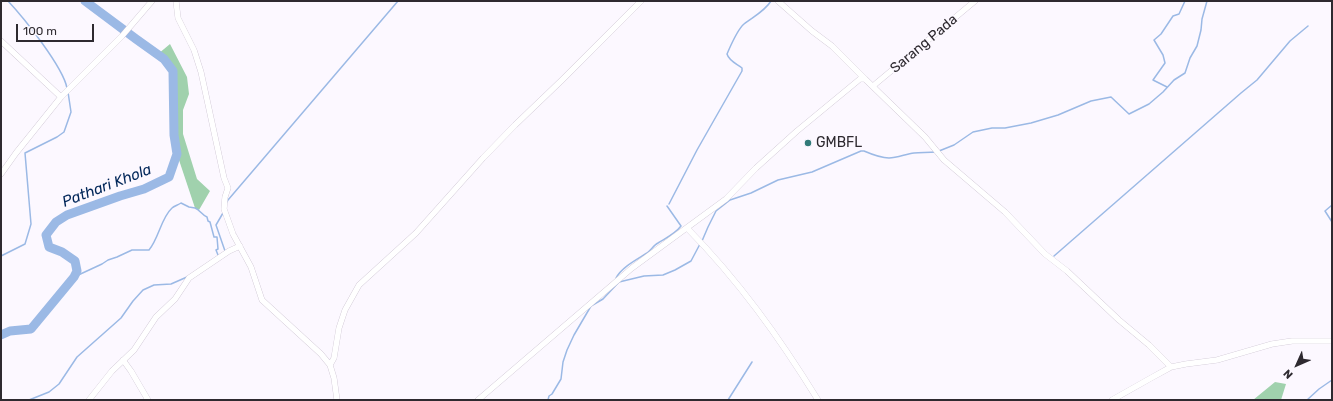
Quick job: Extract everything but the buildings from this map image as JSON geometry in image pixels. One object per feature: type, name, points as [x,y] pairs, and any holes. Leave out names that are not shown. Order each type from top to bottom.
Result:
[{"type":"street","points":[[1,174],[61,97],[122,36],[152,1]]},
{"type":"street","points":[[176,1],[178,18],[194,50],[201,72],[224,178],[228,188],[225,197],[224,209],[233,234],[251,267],[262,300],[330,365],[334,378],[336,400]]},
{"type":"street","points":[[330,365],[334,358],[339,328],[345,310],[359,285],[416,233],[510,130],[641,1]]},
{"type":"street","points":[[778,1],[812,31],[832,46],[925,137],[944,160],[1005,212],[1045,254],[1067,271],[1119,320],[1149,345],[1171,367]]},
{"type":"street","name":"Sarang Pada","points":[[874,86],[974,1]]},
{"type":"street","points":[[1,41],[61,97]]},
{"type":"street","points":[[478,400],[632,268],[726,199],[756,168],[797,131],[860,79],[865,79]]},
{"type":"street","points":[[687,228],[728,273],[760,312],[818,400]]},
{"type":"street","points":[[89,400],[112,371],[134,350],[156,317],[175,299],[189,278],[229,251],[240,246]]},
{"type":"street","points":[[1112,400],[1171,367],[1217,360],[1272,344],[1332,341]]},
{"type":"street","points":[[123,360],[132,371],[148,400]]},
{"type":"green space","points":[[170,44],[187,77],[189,94],[183,110],[183,134],[197,179],[210,191],[199,210],[195,208],[177,154],[174,135],[173,71],[158,54]]},
{"type":"green space","points":[[1275,382],[1286,384],[1281,400],[1253,400]]},
{"type":"waterway","points":[[8,1],[33,30],[51,56],[64,79],[67,88]]},
{"type":"waterway","name":"Pathari Khola","points":[[1,335],[10,331],[31,329],[74,277],[77,271],[75,261],[62,252],[49,247],[46,235],[56,222],[67,215],[144,189],[169,177],[177,154],[174,135],[173,71],[164,59],[85,1]]},
{"type":"waterway","points":[[227,202],[398,1]]},
{"type":"waterway","points":[[669,204],[697,150],[742,71],[742,68],[731,60],[727,54],[734,38],[744,24],[762,11],[771,1]]},
{"type":"waterway","points":[[1167,87],[1153,80],[1165,63],[1163,55],[1154,40],[1161,34],[1173,16],[1179,14],[1185,1]]},
{"type":"waterway","points":[[939,151],[954,145],[973,132],[1031,123],[1058,115],[1091,101],[1111,97],[1129,114],[1149,104],[1174,80],[1185,73],[1190,58],[1197,46],[1207,1]]},
{"type":"waterway","points":[[1054,256],[1257,80],[1290,41],[1308,26]]},
{"type":"waterway","points":[[1,256],[25,244],[31,224],[25,153],[64,132],[71,112],[68,92]]},
{"type":"waterway","points":[[702,241],[716,211],[730,200],[751,193],[778,180],[812,172],[861,151],[879,157],[889,158],[914,153],[936,152]]},
{"type":"waterway","points":[[74,277],[132,250],[149,250],[165,217],[172,208],[181,203],[195,208]]},
{"type":"waterway","points":[[1332,205],[1325,211],[1332,222]]},
{"type":"waterway","points":[[616,278],[626,267],[679,229],[681,226],[667,206]]},
{"type":"waterway","points":[[195,208],[207,217],[208,221],[210,222],[214,237],[217,237],[218,249],[216,250],[218,255]]},
{"type":"waterway","points":[[223,213],[216,225],[225,251]]},
{"type":"waterway","points":[[548,400],[549,396],[552,394],[561,379],[563,362],[567,350],[591,306],[603,299],[619,282],[644,276],[663,275],[691,261],[700,244]]},
{"type":"waterway","points":[[29,400],[49,392],[59,384],[77,357],[121,318],[143,290],[154,285],[171,284],[187,277]]},
{"type":"waterway","points":[[728,400],[752,362]]},
{"type":"waterway","points":[[1307,400],[1332,380]]},
{"type":"place","name":"GMBFL","points":[[808,143]]}]
